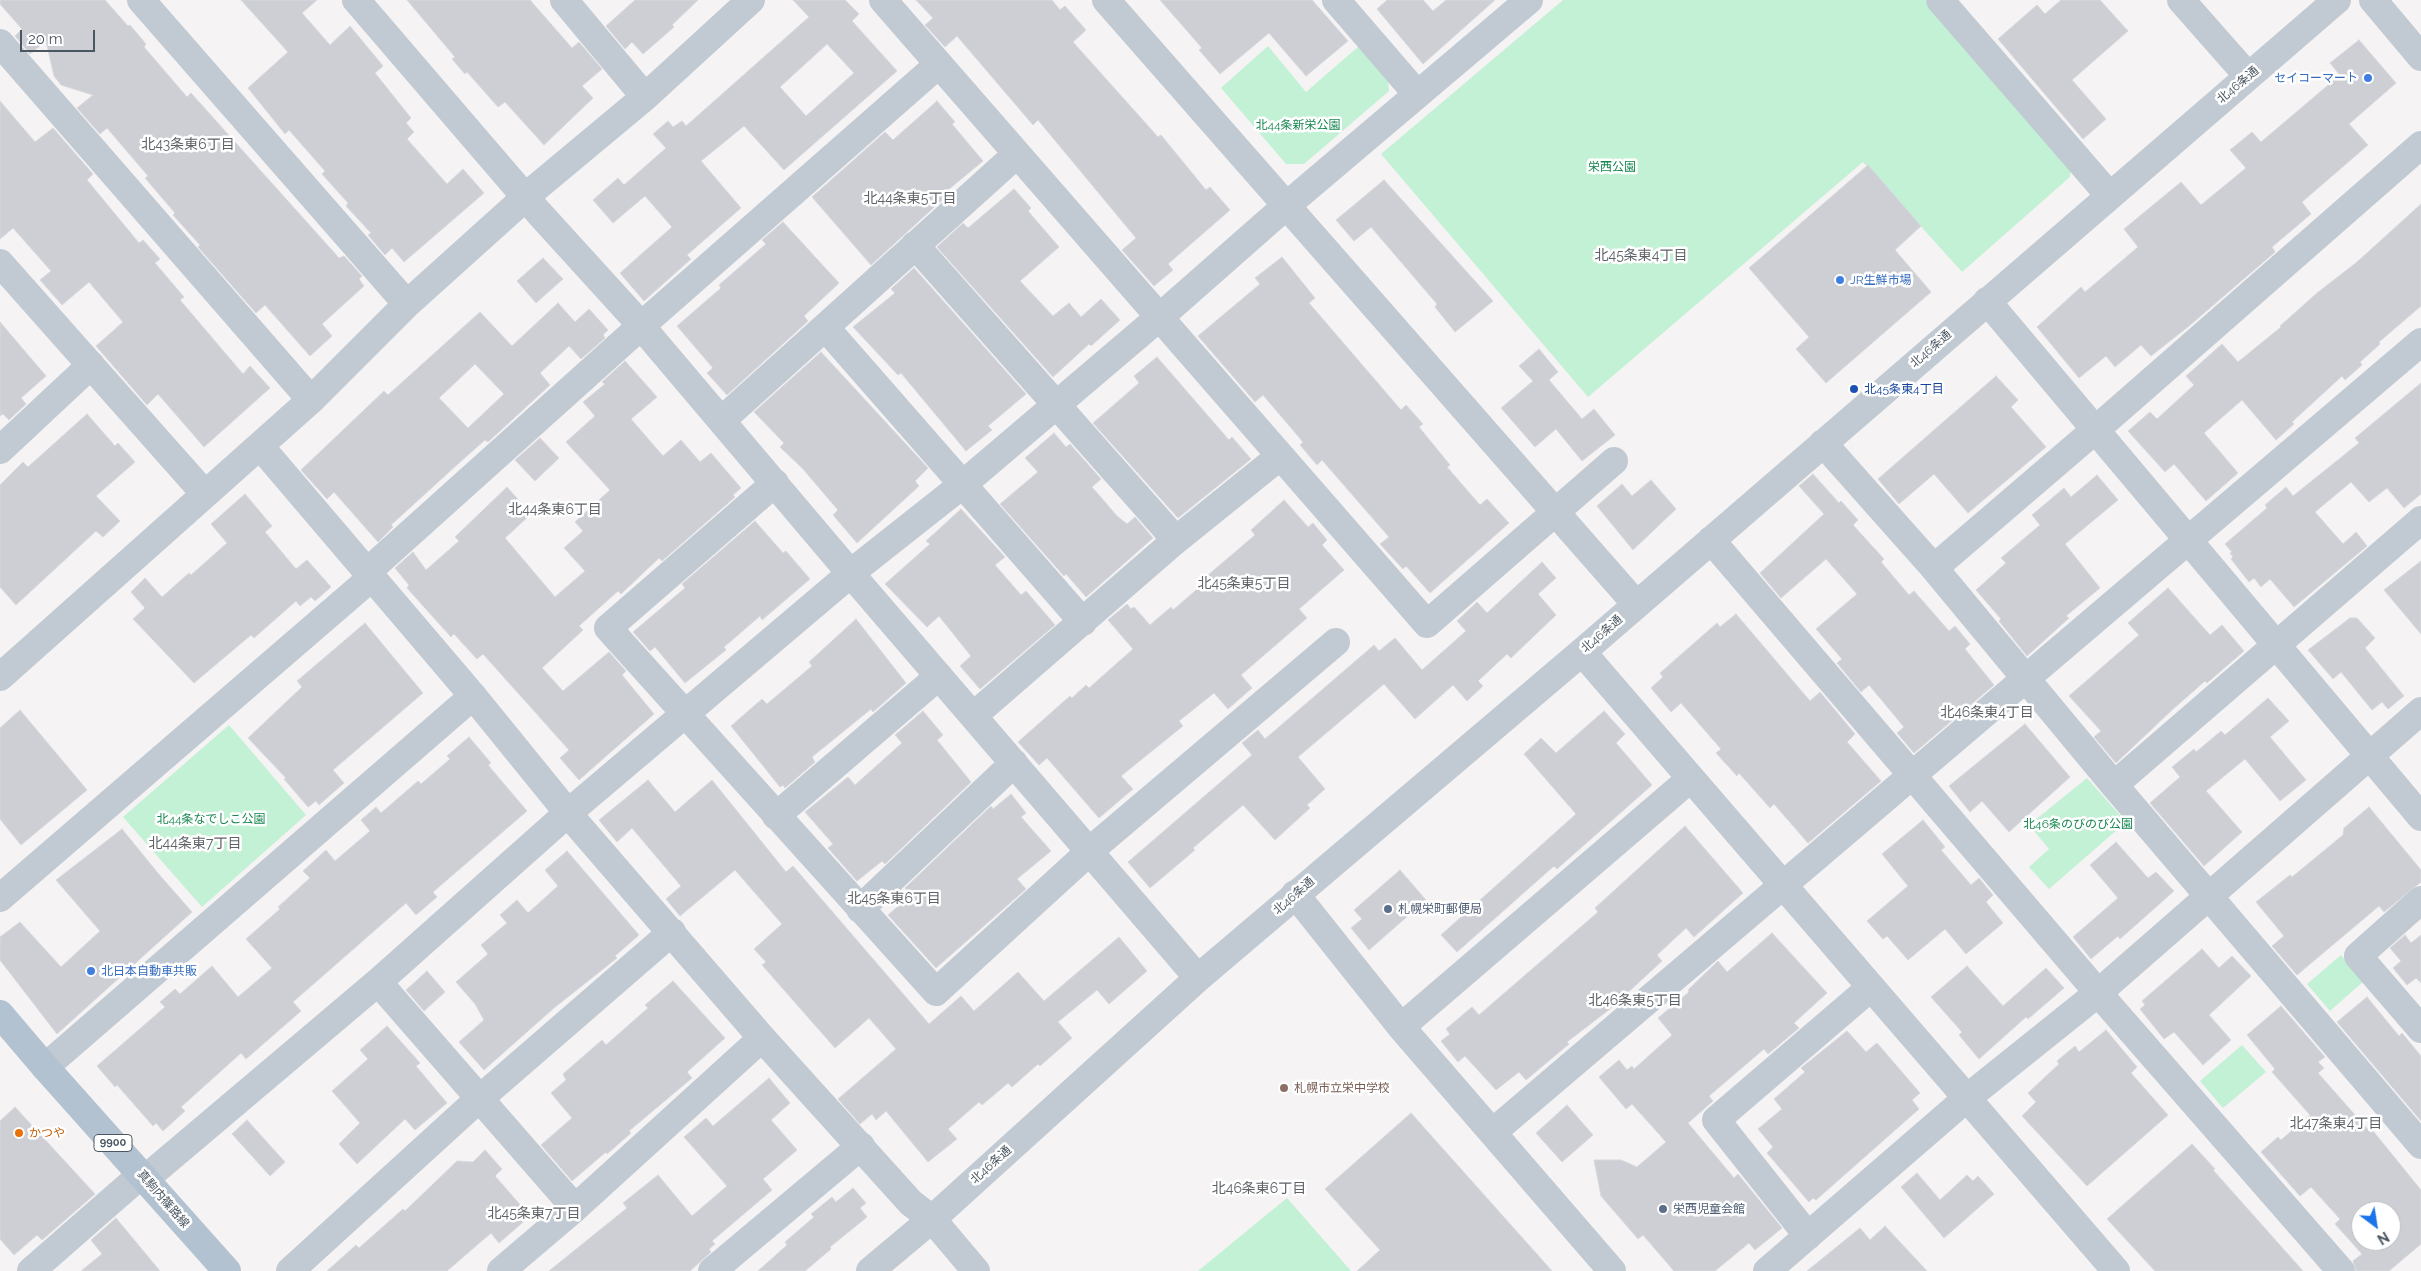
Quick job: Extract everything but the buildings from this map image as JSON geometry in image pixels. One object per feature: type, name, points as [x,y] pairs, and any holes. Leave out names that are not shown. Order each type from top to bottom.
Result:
[{"type":"main road","name":"真駒内篠路線","points":[[0,1014],[44,1067],[227,1271]]},
{"type":"street","points":[[141,0],[408,304]]},
{"type":"street","points":[[356,0],[722,420],[850,574],[1198,978]]},
{"type":"street","points":[[564,0],[645,97]]},
{"type":"street","points":[[0,677],[311,400],[408,304],[526,197],[645,97],[751,0]]},
{"type":"street","points":[[883,0],[1279,457],[1427,624],[1614,461]]},
{"type":"street","points":[[1106,0],[1636,604]]},
{"type":"street","points":[[1336,0],[1417,94]]},
{"type":"street","points":[[1940,0],[2109,195]]},
{"type":"street","points":[[2181,0],[2248,76]]},
{"type":"street","name":"北46条通","points":[[870,1271],[932,1219],[1198,978],[1582,652],[2337,0]]},
{"type":"street","points":[[2373,0],[2421,57]]},
{"type":"street","points":[[31,1271],[378,982],[568,813],[850,574],[962,485],[1524,2]]},
{"type":"street","points":[[0,43],[311,400]]},
{"type":"street","points":[[0,898],[369,575],[641,326],[939,64]]},
{"type":"street","points":[[1934,568],[2096,430],[2421,145]]},
{"type":"street","points":[[722,420],[1017,154]]},
{"type":"street","points":[[915,245],[1176,540]]},
{"type":"street","points":[[0,263],[206,494]]},
{"type":"street","points":[[1987,301],[2421,817]]},
{"type":"street","points":[[825,327],[1084,622]]},
{"type":"street","points":[[1493,1132],[1784,887],[2025,678],[2421,342]]},
{"type":"street","points":[[0,450],[91,365]]},
{"type":"street","points":[[1823,443],[1934,568],[2114,785],[2421,1145]]},
{"type":"street","points":[[260,446],[473,696],[568,813],[762,1038],[911,1203],[932,1219],[976,1271]]},
{"type":"street","points":[[973,716],[1084,622],[1176,540],[1279,457]]},
{"type":"street","points":[[775,482],[608,628],[936,992],[1090,852],[1336,642]]},
{"type":"street","points":[[2114,785],[2421,520]]},
{"type":"street","points":[[1711,540],[2098,993],[2341,1271]]},
{"type":"street","points":[[1582,652],[2116,1271]]},
{"type":"street","points":[[776,816],[939,676]]},
{"type":"street","points":[[44,1067],[473,696]]},
{"type":"street","points":[[1767,1271],[1967,1098],[2098,993],[2421,711]]},
{"type":"street","points":[[860,909],[1014,764]]},
{"type":"street","points":[[1402,1027],[1690,779]]},
{"type":"street","points":[[1296,894],[1402,1027],[1612,1271]]},
{"type":"street","points":[[2421,900],[2358,956],[2421,1030]]},
{"type":"street","points":[[290,1271],[479,1100],[672,932]]},
{"type":"street","points":[[378,982],[575,1208]]},
{"type":"street","points":[[1808,1236],[1716,1120],[1870,988]]},
{"type":"street","points":[[501,1271],[575,1208],[762,1038]]},
{"type":"street","points":[[712,1271],[861,1146]]},
{"type":"green space","name":"栄西公園","points":[[1563,0],[1925,0],[2071,167],[2070,177],[1962,272],[1863,162],[1588,397],[1381,154]]},
{"type":"green space","name":"北44条新栄公園","points":[[1268,46],[1306,92],[1359,46],[1388,79],[1389,91],[1304,164],[1286,164],[1221,88]]},
{"type":"green space","name":"北44条なでしこ公園","points":[[229,725],[306,815],[202,907],[123,817]]},
{"type":"green space","name":"北46条のびのび公園","points":[[2087,778],[2126,822],[2049,889],[2029,867],[2049,849],[2029,825]]},
{"type":"green space","points":[[2341,955],[2364,981],[2330,1011],[2307,984]]},
{"type":"green space","points":[[2242,1045],[2266,1072],[2223,1108],[2200,1081]]},
{"type":"green space","points":[[1287,1198],[1351,1271],[1198,1271]]},
{"type":"place","name":"セイコーマート","points":[[2368,78]]},
{"type":"place","name":"JR生鮮市場","points":[[1840,280]]},
{"type":"place","name":"北45条東4丁目","points":[[1854,389]]},
{"type":"place","name":"札幌栄町郵便局","points":[[1388,909]]},
{"type":"place","name":"北日本自動車共販","points":[[91,971]]},
{"type":"place","name":"札幌市立栄中学校","points":[[1284,1088]]},
{"type":"place","name":"かつや","points":[[19,1133]]},
{"type":"place","name":"栄西児童会館","points":[[1663,1209]]},
{"type":"district","name":"北43条東6丁目","points":[[188,145]]},
{"type":"district","name":"北44条東5丁目","points":[[910,199]]},
{"type":"district","name":"北45条東4丁目","points":[[1641,256]]},
{"type":"district","name":"北44条東6丁目","points":[[555,510]]},
{"type":"district","name":"北45条東5丁目","points":[[1244,584]]},
{"type":"district","name":"北46条東4丁目","points":[[1987,713]]},
{"type":"district","name":"北44条東7丁目","points":[[195,844]]},
{"type":"district","name":"北45条東6丁目","points":[[894,899]]},
{"type":"district","name":"北46条東5丁目","points":[[1635,1001]]},
{"type":"district","name":"北47条東4丁目","points":[[2336,1124]]},
{"type":"district","name":"北46条東6丁目","points":[[1259,1189]]},
{"type":"district","name":"北45条東7丁目","points":[[534,1214]]}]
